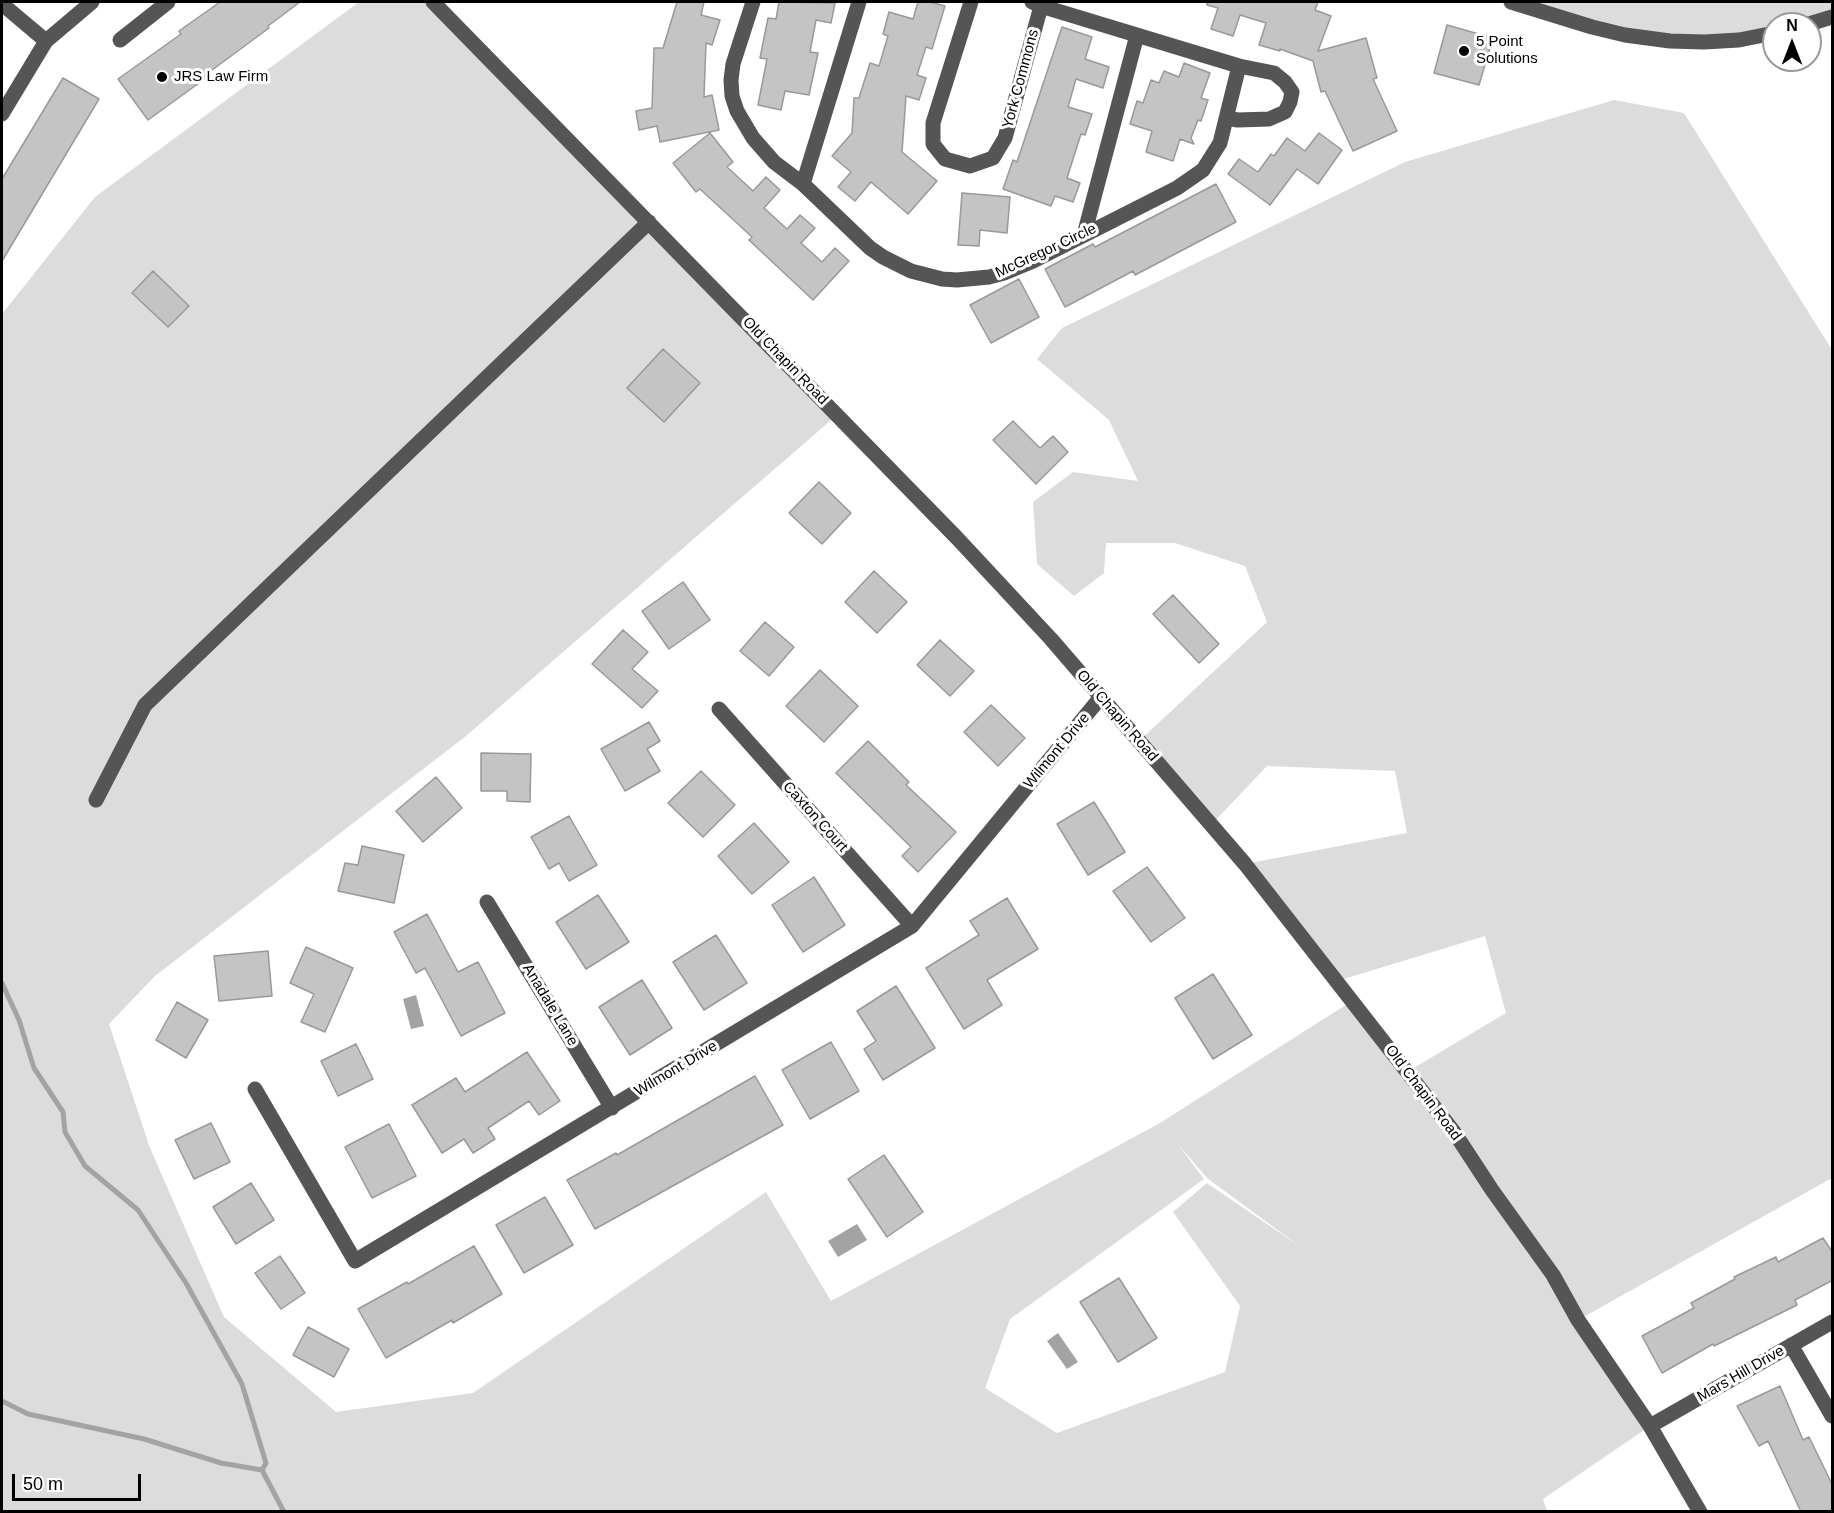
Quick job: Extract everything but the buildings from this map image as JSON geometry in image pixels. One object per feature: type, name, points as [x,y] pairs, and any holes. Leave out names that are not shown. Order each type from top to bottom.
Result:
[{"type":"street","points":[[2,114],[46,41],[92,2]]},
{"type":"street","points":[[120,40],[168,2]]},
{"type":"street","name":"Old Chapin Road","points":[[433,2],[957,538],[1101,697],[1251,872],[1454,1132],[1553,1275],[1578,1320],[1650,1426],[1700,1512]]},
{"type":"street","name":"McGregor Circle","points":[[753,2],[733,64],[732,96],[737,111],[753,138],[774,162],[803,184],[870,248],[911,271],[942,279],[973,280],[1004,273],[1191,180],[1203,170],[1220,143],[1239,66]]},
{"type":"street","points":[[803,184],[859,2]]},
{"type":"street","name":"York Commons","points":[[970,2],[933,123],[933,144],[945,159],[970,166],[993,158],[1005,138],[1036,4]]},
{"type":"street","points":[[1511,2],[1592,27],[1625,35],[1670,41],[1716,41],[1762,35]]},
{"type":"street","points":[[2,4],[46,41]]},
{"type":"street","points":[[1036,4],[1239,66],[1274,73],[1292,92],[1285,112],[1269,119],[1226,118]]},
{"type":"street","points":[[1084,235],[1137,36]]},
{"type":"street","points":[[96,800],[145,705],[649,222]]},
{"type":"street","name":"Wilmont Drive","points":[[255,1089],[355,1261],[912,926],[1101,697]]},
{"type":"street","name":"Caxton Court","points":[[719,709],[912,926]]},
{"type":"street","name":"Anadale Lane","points":[[488,902],[612,1108]]},
{"type":"street","name":"Mars Hill Drive","points":[[1650,1426],[1833,1322]]},
{"type":"street","points":[[1791,1345],[1833,1416]]},
{"type":"shaded area","points":[[359,2],[433,2],[837,415],[466,736],[155,976],[109,1024],[150,1148],[224,1317],[336,1412],[473,1393],[766,1192],[831,1301],[1160,1123],[1352,1001],[1407,1072],[1506,1013],[1485,936],[1337,981],[1245,864],[1407,833],[1395,771],[1267,766],[1211,825],[1139,741],[1267,622],[1245,566],[1175,543],[1106,543],[1104,573],[1074,596],[1037,564],[1033,502],[1073,472],[1138,481],[1109,420],[1037,359],[1062,328],[1405,162],[1614,100],[1684,113],[1832,350],[1832,1178],[1578,1320],[1650,1426],[1543,1499],[1547,1511],[2,1511],[2,314],[95,197]],"holes":[[[1177,1143],[1207,1178],[1302,1248],[1207,1183],[1173,1212],[1240,1306],[1225,1372],[1057,1433],[985,1388],[1010,1319],[1204,1179]]]},
{"type":"shaded area","points":[[1511,2],[1832,2],[1832,17],[1822,20],[1822,12],[1762,12],[1762,34],[1670,41]]},
{"type":"shaded area","points":[[416,995],[424,1026],[411,1029],[403,999]]},
{"type":"shaded area","points":[[857,1224],[867,1240],[838,1257],[828,1241]]},
{"type":"shaded area","points":[[1058,1333],[1078,1362],[1067,1369],[1047,1341]]},
{"type":"waterway","points":[[2,983],[19,1020],[34,1068],[63,1112],[65,1132],[85,1166],[138,1210],[186,1283],[242,1384],[266,1463],[262,1470],[284,1512]]},
{"type":"waterway","points":[[2,1401],[28,1414],[144,1439],[221,1463],[262,1470]]},
{"type":"place","name":"5 Point Solutions","points":[[1464,51]]},
{"type":"place","name":"JRS Law Firm","points":[[162,77]]}]
